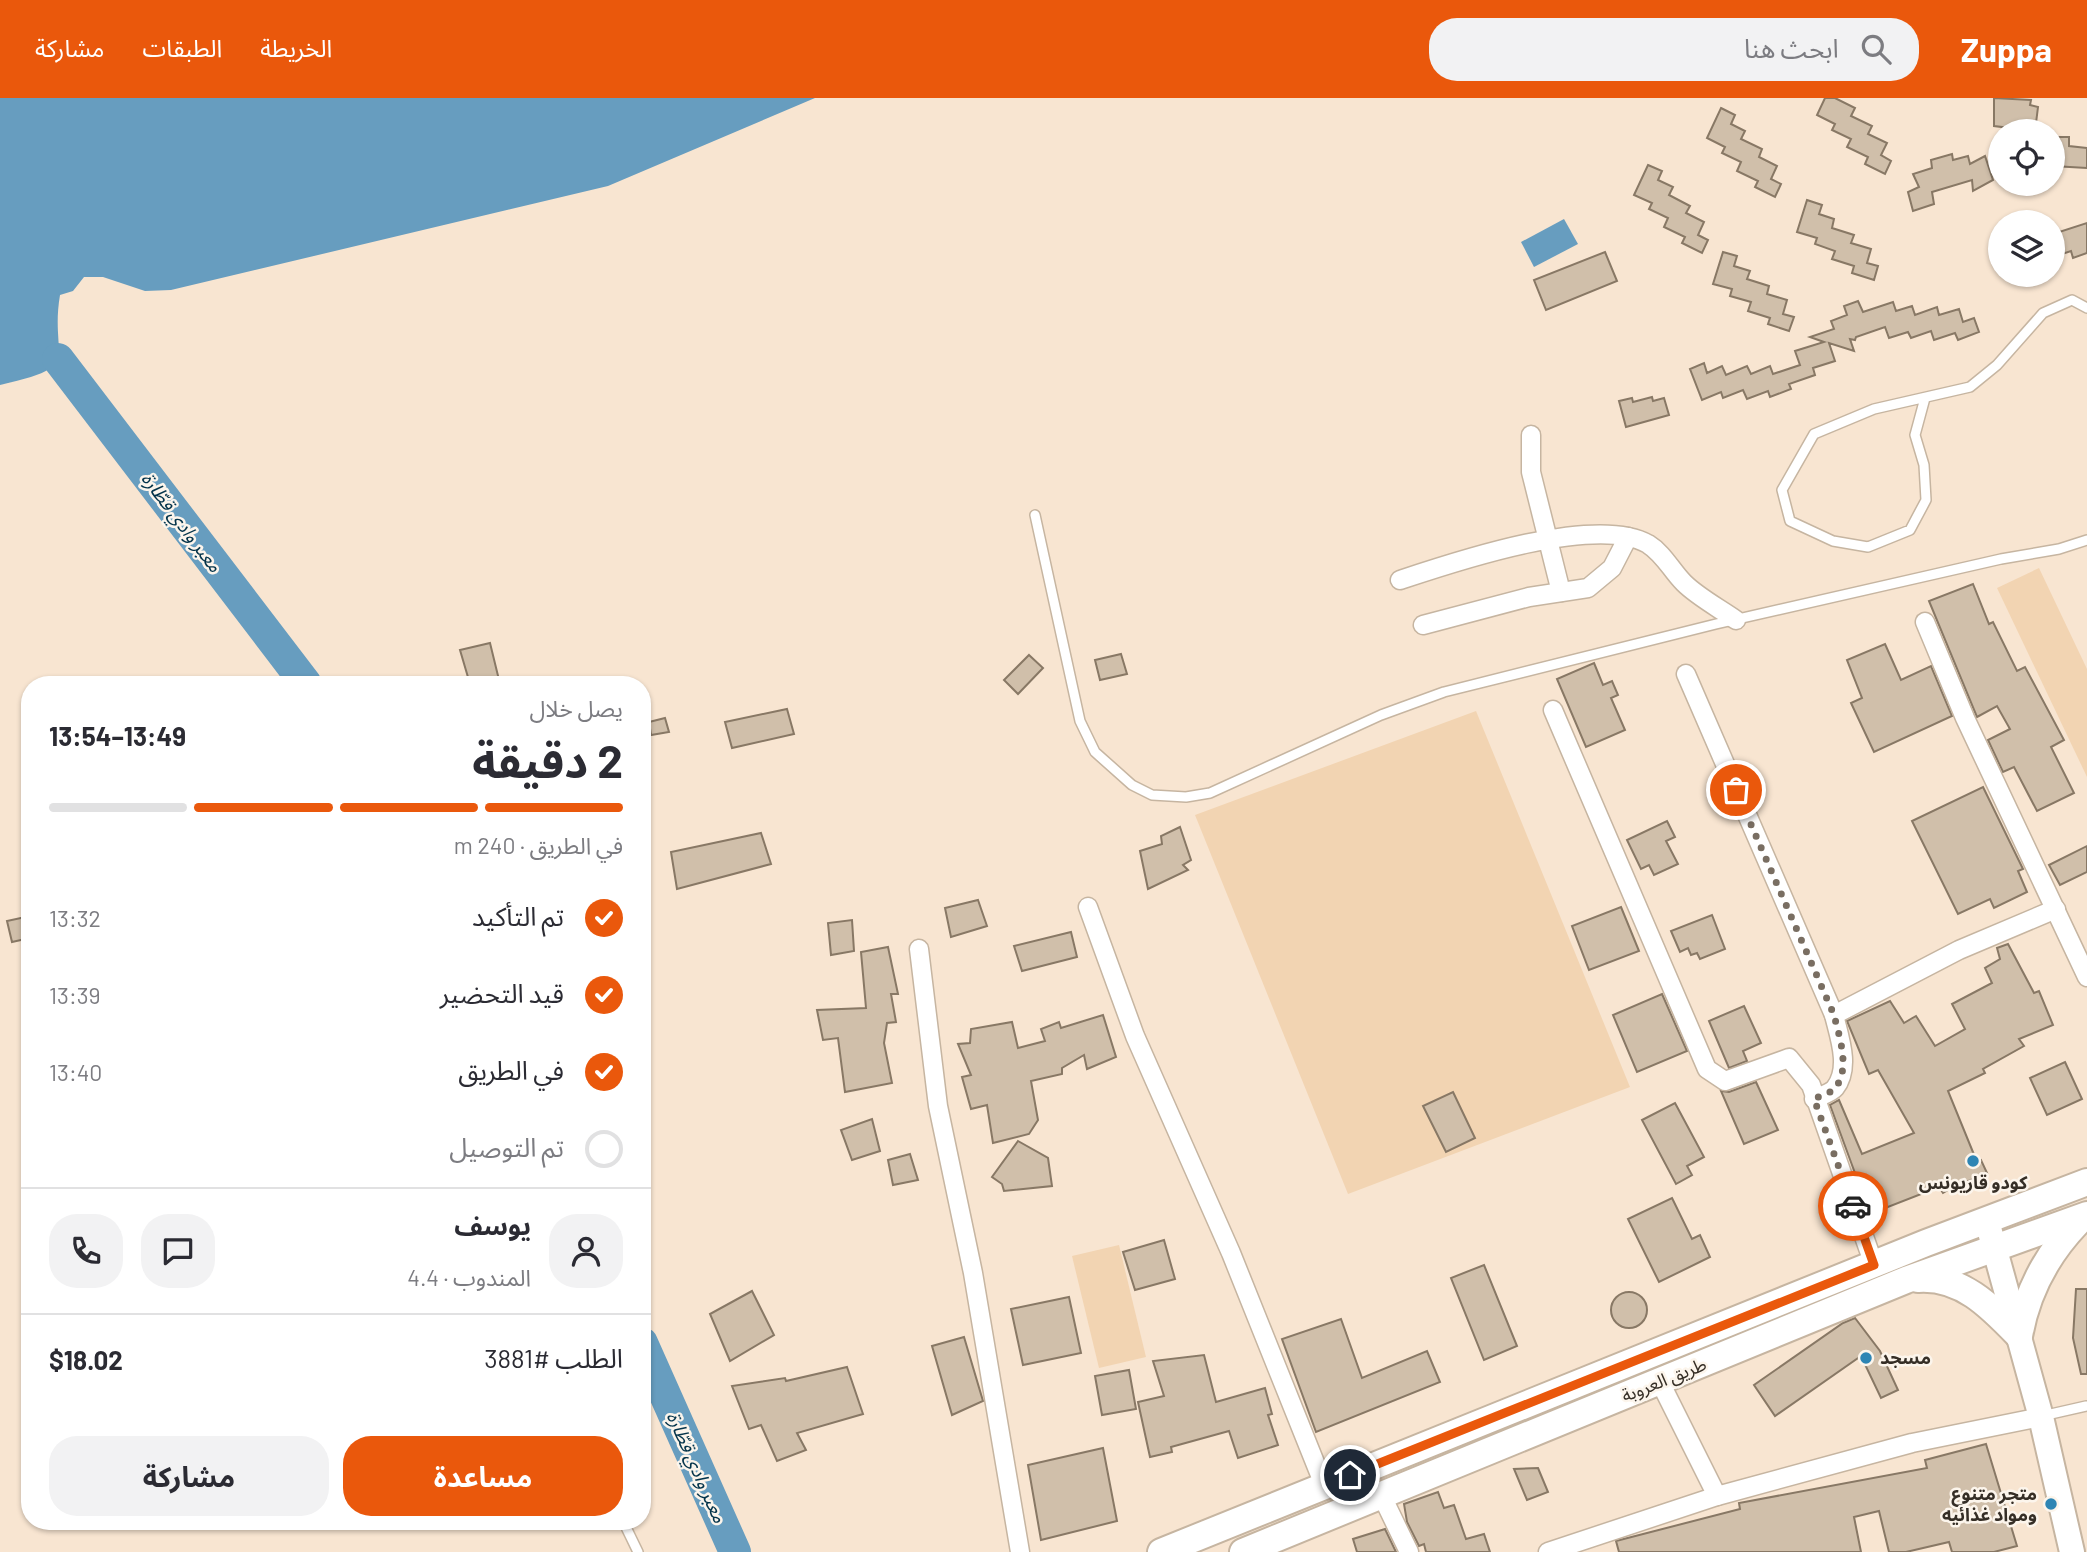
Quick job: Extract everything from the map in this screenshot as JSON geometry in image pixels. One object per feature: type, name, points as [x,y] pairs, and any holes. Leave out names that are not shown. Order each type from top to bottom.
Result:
[{"type":"main road","points":[[1161,1552],[2087,1182]]},
{"type":"main road","points":[[2019,1336],[2023,1312],[2038,1278],[2057,1246],[2086,1215]]},
{"type":"main road","name":"طريق العروبة","points":[[1243,1552],[1906,1280],[2086,1215]]},
{"type":"main road","points":[[1906,1280],[1933,1278],[1969,1291],[2019,1336]]},
{"type":"street","points":[[1531,435],[1531,472],[1560,592]]},
{"type":"street","points":[[1400,580],[1483,552],[1546,541],[1619,534],[1646,543],[1662,555],[1684,583],[1735,620]]},
{"type":"street","points":[[1423,625],[1560,592],[1588,588],[1612,568],[1628,537]]},
{"type":"street","points":[[1925,622],[1965,718],[2087,976]]},
{"type":"street","points":[[1686,674],[1834,1015],[1842,1048],[1842,1071],[1834,1089],[1814,1099]]},
{"type":"street","points":[[1553,710],[1707,1069],[1726,1081],[1789,1058],[1806,1077],[1874,1265]]},
{"type":"street","points":[[1088,907],[1135,1036],[1231,1253],[1324,1485]]},
{"type":"street","points":[[1834,1015],[1959,950],[2056,909]]},
{"type":"street","points":[[919,949],[938,1107],[973,1273],[1020,1552]]},
{"type":"street","points":[[1987,1221],[2041,1417],[2068,1551]]},
{"type":"street","points":[[1660,1382],[1717,1496]]},
{"type":"street","points":[[1548,1552],[1717,1496],[1912,1443],[2041,1417]]},
{"type":"street","points":[[1381,1494],[1409,1552]]},
{"type":"lane","points":[[1925,398],[1915,435],[1924,465],[1926,500],[1910,530],[1868,547],[1833,541],[1790,521],[1782,490],[1814,434],[1874,409],[1970,387],[1997,365],[2043,313],[2072,300],[2087,308]]},
{"type":"lane","points":[[1035,515],[1080,721],[1095,752],[1113,772],[1152,795],[1170,798],[1210,793],[1381,715],[1444,692],[1735,620],[2001,559],[2059,549],[2087,540]]},
{"type":"lane","points":[[2041,1417],[2086,1406]]},
{"type":"lane","points":[[627,1530],[638,1552]]},
{"type":"shaded area","points":[[2039,568],[2087,669],[2087,777],[1997,588]]},
{"type":"shaded area","points":[[1476,711],[1630,1087],[1348,1194],[1195,815]]},
{"type":"shaded area","points":[[1119,1245],[1146,1357],[1099,1368],[1072,1256]]},
{"type":"water","points":[[0,98],[815,98],[608,186],[171,290],[145,291],[103,277],[84,277],[73,291],[60,295],[59,347],[54,365],[44,372],[0,385]]},
{"type":"water","points":[[1564,219],[1578,244],[1534,267],[1521,242]]},
{"type":"building","points":[[1825,98],[1835,98],[1855,108],[1851,116],[1872,126],[1868,134],[1887,143],[1881,155],[1891,161],[1885,174],[1865,164],[1868,157],[1847,147],[1851,139],[1832,130],[1835,124],[1817,115]]},
{"type":"building","points":[[1994,98],[2031,100],[2030,105],[2038,107],[2036,119],[1994,119]]},
{"type":"building","points":[[1721,108],[1735,115],[1731,124],[1745,131],[1741,139],[1762,149],[1759,157],[1777,166],[1771,179],[1781,184],[1775,197],[1755,187],[1758,181],[1737,171],[1741,162],[1722,153],[1725,147],[1707,138]]},
{"type":"building","points":[[2065,137],[2069,137],[2069,146],[2087,148],[2087,168],[2065,167]]},
{"type":"building","points":[[1952,154],[1953,160],[1968,156],[1970,164],[1985,156],[1988,183],[1973,191],[1972,180],[1932,192],[1934,204],[1913,211],[1908,192],[1919,187],[1913,174],[1932,168],[1931,160]]},
{"type":"building","points":[[1648,165],[1662,171],[1658,180],[1673,187],[1669,195],[1690,206],[1686,213],[1704,222],[1698,235],[1708,240],[1702,253],[1682,243],[1685,237],[1664,227],[1668,218],[1649,209],[1652,203],[1634,195]]},
{"type":"building","points":[[1807,200],[1822,205],[1819,214],[1834,219],[1832,228],[1854,235],[1851,243],[1871,249],[1867,263],[1878,266],[1874,280],[1852,273],[1854,266],[1832,259],[1835,251],[1815,244],[1817,238],[1797,232]]},
{"type":"building","points":[[2087,223],[2087,253],[2073,258],[2071,251],[2065,253],[2065,230]]},
{"type":"building","points":[[1605,252],[1617,281],[1546,310],[1534,280]]},
{"type":"building","points":[[1723,252],[1737,256],[1734,266],[1750,271],[1747,279],[1769,286],[1767,294],[1787,300],[1783,314],[1794,317],[1789,331],[1768,324],[1770,318],[1748,311],[1751,302],[1730,296],[1732,289],[1713,284]]},
{"type":"building","points":[[1858,301],[1863,312],[1893,302],[1896,311],[1912,306],[1915,315],[1937,307],[1939,315],[1959,309],[1963,322],[1974,318],[1979,332],[1958,340],[1955,333],[1934,340],[1931,331],[1911,338],[1908,332],[1889,338],[1885,327],[1856,337],[1855,340],[1850,339],[1854,351],[1829,343],[1835,361],[1813,368],[1815,375],[1789,384],[1791,389],[1770,397],[1768,391],[1747,399],[1743,390],[1723,398],[1721,392],[1702,400],[1690,369],[1704,363],[1707,373],[1722,366],[1726,375],[1747,366],[1751,374],[1770,366],[1773,374],[1800,365],[1795,351],[1824,342],[1810,337],[1834,329],[1831,321],[1847,315],[1844,306]]},
{"type":"building","points":[[1652,397],[1653,401],[1664,398],[1669,415],[1626,427],[1619,401],[1632,398],[1633,402]]},
{"type":"building","points":[[1973,584],[1989,624],[1993,622],[2017,671],[2025,667],[2064,740],[2051,747],[2074,793],[2037,811],[2014,767],[2003,772],[1988,740],[2010,729],[1997,706],[1977,717],[1929,601]]},
{"type":"building","points":[[490,643],[498,676],[468,676],[460,650]]},
{"type":"building","points":[[1885,644],[1901,680],[1931,666],[1952,716],[1874,752],[1851,703],[1862,698],[1847,660]]},
{"type":"building","points":[[1121,654],[1127,674],[1100,680],[1095,660]]},
{"type":"building","points":[[1029,655],[1043,668],[1018,694],[1004,680]]},
{"type":"building","points":[[1594,663],[1603,685],[1612,681],[1618,695],[1611,698],[1625,730],[1586,747],[1557,679]]},
{"type":"building","points":[[787,709],[794,734],[732,748],[725,722]]},
{"type":"building","points":[[665,718],[669,732],[651,735],[651,722]]},
{"type":"building","points":[[1983,787],[2023,869],[2018,871],[2027,892],[1994,908],[1990,899],[1958,914],[1912,821]]},
{"type":"building","points":[[1667,821],[1675,837],[1666,841],[1678,864],[1654,875],[1649,865],[1641,869],[1627,840]]},
{"type":"building","points":[[1180,827],[1191,860],[1183,865],[1188,870],[1148,889],[1140,851],[1162,844],[1161,836]]},
{"type":"building","points":[[761,833],[771,864],[677,889],[671,852]]},
{"type":"building","points":[[2087,846],[2087,872],[2060,885],[2049,865]]},
{"type":"building","points":[[978,900],[987,926],[951,937],[945,908]]},
{"type":"building","points":[[1621,907],[1639,951],[1589,970],[1572,926]]},
{"type":"building","points":[[1712,915],[1725,949],[1700,959],[1697,953],[1691,955],[1688,948],[1680,952],[1671,931]]},
{"type":"building","points":[[21,918],[21,940],[12,942],[7,921]]},
{"type":"building","points":[[852,920],[854,951],[831,955],[828,923]]},
{"type":"building","points":[[1071,932],[1077,957],[1022,971],[1014,946]]},
{"type":"building","points":[[2008,944],[2034,993],[2039,991],[2053,1025],[2019,1039],[2024,1046],[1983,1069],[1985,1073],[1948,1091],[1977,1162],[1981,1160],[1987,1173],[1964,1183],[1963,1181],[1943,1193],[1939,1187],[1870,1214],[1830,1105],[1839,1100],[1862,1154],[1914,1133],[1878,1070],[1869,1074],[1847,1021],[1890,1001],[1904,1023],[1916,1016],[1935,1046],[1965,1029],[1952,1004],[1992,983],[1985,968],[2000,959],[1997,948]]},
{"type":"building","points":[[888,947],[898,994],[891,994],[896,1022],[887,1023],[884,1043],[892,1083],[845,1092],[838,1038],[823,1040],[817,1010],[866,1008],[861,952]]},
{"type":"building","points":[[1662,994],[1687,1051],[1637,1072],[1613,1015]]},
{"type":"building","points":[[1744,1006],[1761,1043],[1743,1051],[1747,1061],[1729,1068],[1709,1021]]},
{"type":"building","points":[[1103,1015],[1116,1057],[1087,1069],[1084,1055],[1062,1068],[1062,1074],[1031,1081],[1038,1120],[1029,1134],[993,1143],[987,1105],[971,1109],[962,1077],[971,1075],[958,1044],[970,1043],[971,1029],[1012,1022],[1018,1048],[1045,1041],[1041,1029],[1059,1022],[1061,1028]]},
{"type":"building","points":[[2065,1062],[2082,1099],[2047,1115],[2030,1078]]},
{"type":"building","points":[[1756,1082],[1778,1130],[1744,1144],[1721,1091],[1729,1092]]},
{"type":"building","points":[[1453,1092],[1475,1138],[1446,1152],[1423,1106]]},
{"type":"building","points":[[1675,1103],[1704,1157],[1687,1166],[1692,1175],[1676,1184],[1642,1120]]},
{"type":"building","points":[[872,1119],[880,1151],[852,1160],[841,1130]]},
{"type":"building","points":[[1018,1141],[1048,1158],[1052,1186],[1004,1191],[1002,1184],[992,1177]]},
{"type":"building","points":[[910,1154],[918,1180],[893,1185],[888,1160]]},
{"type":"building","points":[[1672,1198],[1692,1239],[1700,1235],[1710,1257],[1659,1282],[1628,1219]]},
{"type":"building","points":[[1164,1240],[1175,1279],[1135,1290],[1123,1252]]},
{"type":"building","points":[[1484,1265],[1517,1346],[1484,1360],[1451,1278]]},
{"type":"building","points":[[2076,1289],[2087,1289],[2087,1374],[2081,1374],[2073,1338]]},
{"type":"building","points":[[752,1291],[774,1335],[730,1361],[710,1314]]},
{"type":"building","points":[[1629,1292],[1642,1297],[1647,1310],[1642,1323],[1629,1328],[1616,1323],[1611,1310],[1616,1297]]},
{"type":"building","points":[[1069,1297],[1081,1353],[1023,1365],[1011,1309]]},
{"type":"building","points":[[1855,1318],[1880,1351],[1898,1390],[1881,1398],[1861,1356],[1775,1416],[1754,1385],[1843,1323]]},
{"type":"building","points":[[1341,1319],[1362,1378],[1427,1351],[1440,1382],[1316,1432],[1282,1339]]},
{"type":"building","points":[[964,1337],[983,1401],[952,1415],[932,1346]]},
{"type":"building","points":[[1204,1355],[1216,1402],[1265,1388],[1272,1414],[1268,1415],[1278,1445],[1238,1458],[1229,1431],[1171,1447],[1172,1452],[1150,1457],[1138,1402],[1164,1396],[1153,1361]]},
{"type":"building","points":[[847,1367],[863,1414],[797,1433],[806,1450],[777,1461],[761,1425],[749,1429],[732,1386],[785,1378],[786,1381]]},
{"type":"building","points":[[1129,1370],[1136,1409],[1102,1415],[1095,1376]]},
{"type":"building","points":[[1986,1444],[2017,1546],[1994,1552],[1952,1552],[1949,1542],[1906,1552],[1889,1552],[1879,1511],[1854,1517],[1861,1552],[1619,1552],[1616,1541],[1740,1509],[1739,1503],[1927,1468],[1925,1460]]},
{"type":"building","points":[[1103,1448],[1117,1521],[1041,1540],[1028,1465]]},
{"type":"building","points":[[1538,1468],[1548,1492],[1527,1500],[1514,1469]]},
{"type":"building","points":[[1438,1492],[1444,1508],[1454,1505],[1466,1539],[1484,1534],[1490,1552],[1426,1552],[1424,1544],[1419,1546],[1407,1522],[1404,1504]]},
{"type":"building","points":[[1385,1529],[1396,1552],[1357,1552],[1353,1539]]},
{"type":"waterway","name":"معبر وادي قطّارة","points":[[58,359],[300,676]]},
{"type":"waterway","name":"معبر وادي قطّارة","points":[[651,1363],[735,1552]]},
{"type":"way so far","points":[[1736,790],[1834,1015],[1842,1048],[1842,1071],[1834,1089],[1814,1099],[1853,1206]]},
{"type":"place","name":"كودو قاريونس","points":[[1973,1161]]},
{"type":"place","name":"مسجد","points":[[1866,1358]]},
{"type":"place","name":"متجر متنوع ومواد غذائيه","points":[[2051,1504]]},
{"type":"route","points":[[1350,1475],[1874,1265],[1853,1206]]}]
